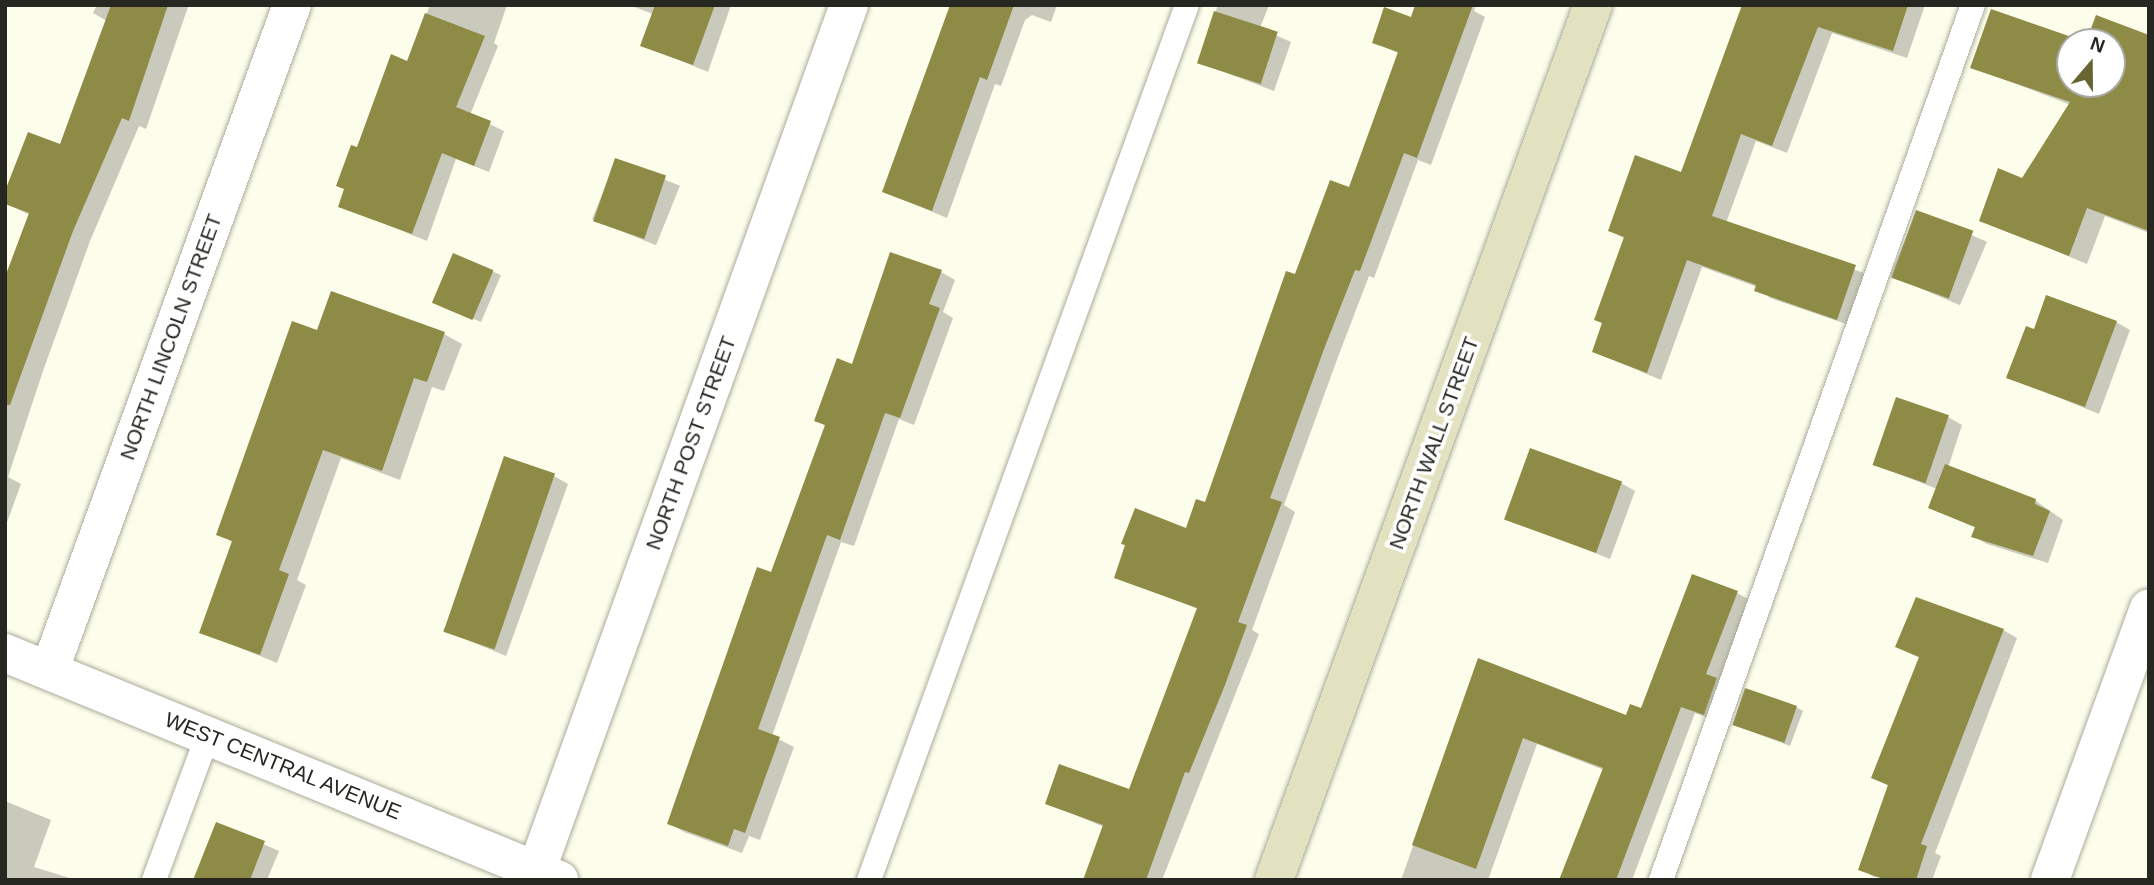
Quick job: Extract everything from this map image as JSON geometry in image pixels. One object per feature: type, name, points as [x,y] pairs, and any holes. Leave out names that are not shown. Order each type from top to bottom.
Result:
[{"type":"street","name":"NORTH LINCOLN STREET","points":[[50,669],[292,5]]},
{"type":"street","name":"NORTH POST STREET","points":[[543,877],[849,5]]},
{"type":"street","name":"NORTH WALL STREET","points":[[1275,880],[1593,5]]},
{"type":"street","points":[[2050,880],[2149,608]]},
{"type":"street","name":"WEST CENTRAL AVENUE","points":[[5,653],[50,669],[543,877]]},
{"type":"lane","points":[[869,880],[1187,5]]},
{"type":"lane","points":[[1661,880],[1973,5]]},
{"type":"lane","points":[[154,880],[208,735]]},
{"type":"building","points":[[111,5],[168,5],[129,121],[122,118],[73,231],[10,405],[5,405],[5,277],[29,213],[5,204],[5,191],[28,132],[60,144]]},
{"type":"building","points":[[655,5],[715,5],[693,65],[640,46]]},
{"type":"building","points":[[950,5],[1014,5],[987,80],[980,77],[932,211],[882,192]]},
{"type":"building","points":[[1415,5],[1473,5],[1417,158],[1404,153],[1360,271],[1355,270],[1324,349],[1270,498],[1282,502],[1238,622],[1247,625],[1225,685],[1189,773],[1185,772],[1146,880],[1083,880],[1103,825],[1045,804],[1059,764],[1129,789],[1197,608],[1114,578],[1125,545],[1121,544],[1135,508],[1186,528],[1196,499],[1205,502],[1286,271],[1295,274],[1330,180],[1349,187],[1398,52],[1372,43],[1384,7],[1411,17]]},
{"type":"building","points":[[1742,5],[1908,5],[1893,51],[1818,27],[1772,146],[1741,134],[1712,216],[1856,265],[1837,320],[1754,291],[1756,285],[1687,260],[1647,373],[1592,352],[1602,323],[1594,320],[1624,237],[1608,231],[1635,155],[1681,172]]},
{"type":"building","points":[[1991,9],[2056,32],[2056,97],[1970,68]]},
{"type":"building","points":[[1214,11],[1278,32],[1261,84],[1197,63]]},
{"type":"building","points":[[425,13],[485,36],[456,107],[491,121],[474,166],[442,153],[412,234],[338,207],[344,189],[336,186],[351,145],[357,147],[391,54],[407,61]]},
{"type":"building","points":[[2096,15],[2149,35],[2149,231],[2087,208],[2069,256],[1979,221],[1998,168],[2022,178],[2070,102],[2058,98],[2126,98],[2126,28],[2091,28]]},
{"type":"building","points":[[615,158],[666,176],[644,239],[593,221]]},
{"type":"building","points":[[1916,210],[1973,231],[1949,299],[1891,278]]},
{"type":"building","points":[[890,252],[942,270],[929,304],[940,308],[900,418],[885,413],[840,540],[827,535],[758,729],[780,737],[745,833],[734,829],[728,846],[667,824],[757,567],[771,572],[825,425],[814,421],[837,358],[852,364]]},
{"type":"building","points":[[453,253],[494,270],[472,320],[432,303]]},
{"type":"building","points":[[331,291],[445,332],[427,382],[414,378],[382,471],[323,450],[279,570],[289,574],[260,655],[199,633],[232,541],[216,535],[292,321],[317,330]]},
{"type":"building","points":[[2046,295],[2117,321],[2085,407],[2006,378],[2026,326],[2034,329]]},
{"type":"building","points":[[1896,397],[1949,415],[1926,483],[1873,465]]},
{"type":"building","points":[[1530,448],[1622,482],[1596,553],[1504,519]]},
{"type":"building","points":[[504,456],[555,474],[495,649],[443,632]]},
{"type":"building","points":[[1945,464],[2036,499],[2035,504],[2050,511],[2033,556],[1971,537],[1975,527],[1928,508]]},
{"type":"building","points":[[1692,574],[1738,591],[1706,674],[1717,678],[1704,715],[1681,707],[1616,880],[1559,880],[1603,768],[1523,738],[1476,869],[1412,845],[1478,658],[1626,715],[1630,704],[1641,708]]},
{"type":"building","points":[[1916,597],[2004,629],[1921,844],[1927,846],[1916,880],[1886,880],[1858,870],[1888,785],[1871,778],[1919,657],[1895,647]]},
{"type":"building","points":[[1745,688],[1797,706],[1784,743],[1732,725]]},
{"type":"building","points":[[216,822],[265,841],[250,880],[193,880]]}]
